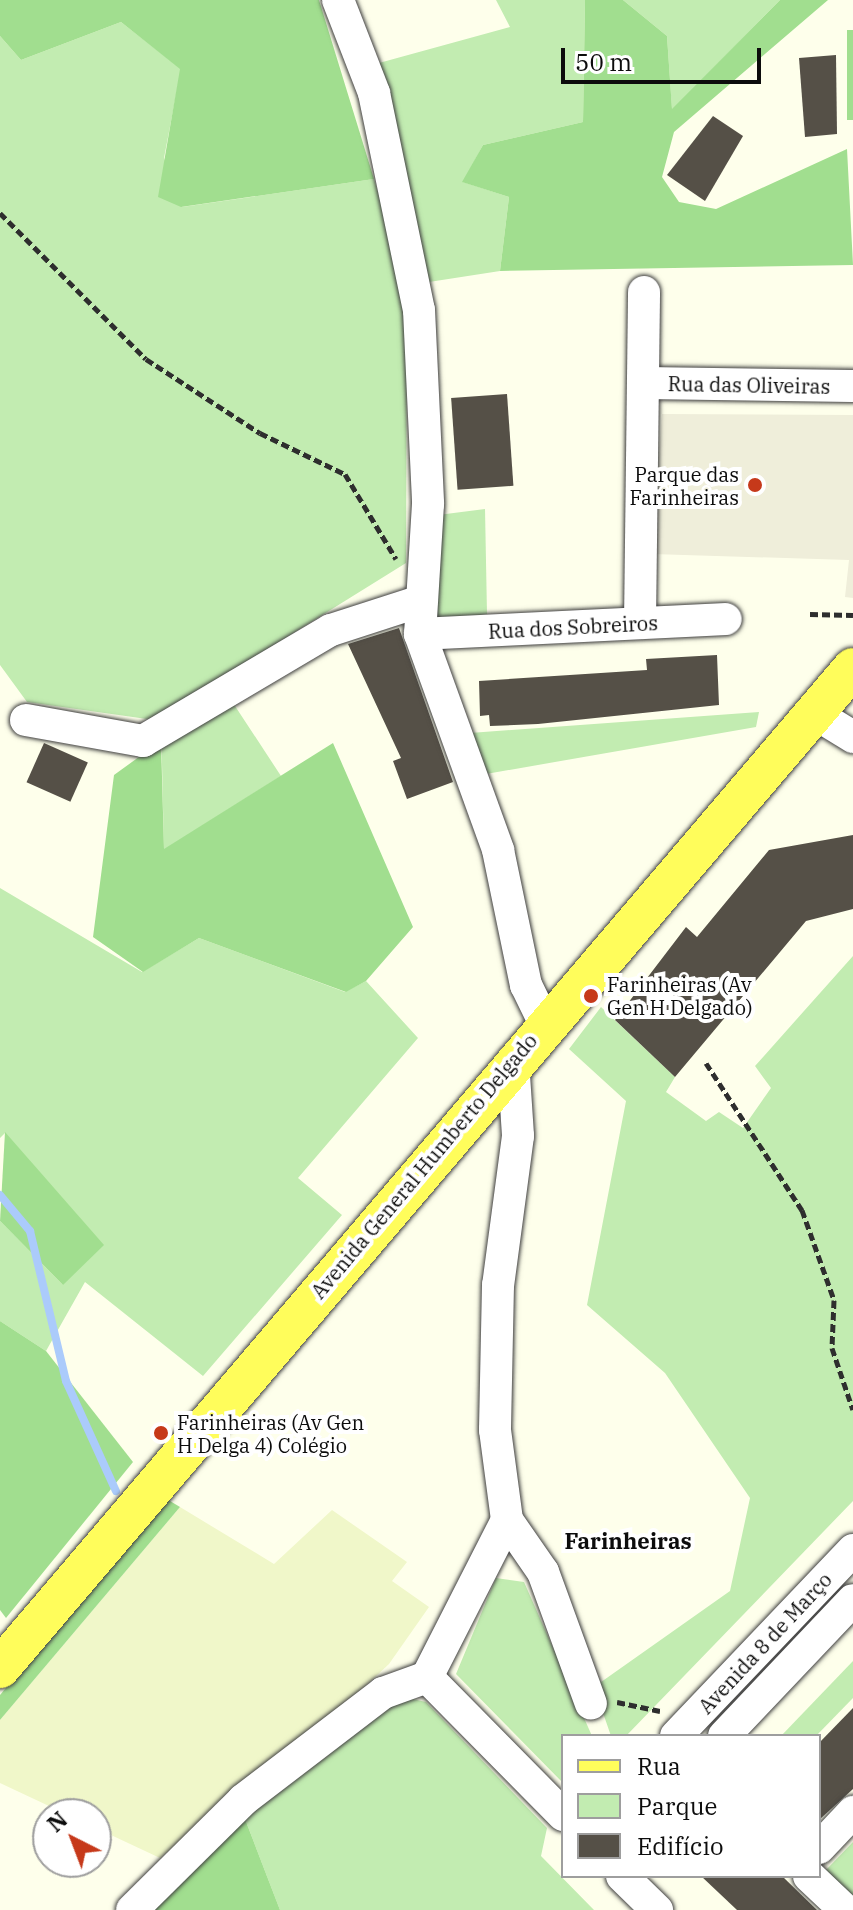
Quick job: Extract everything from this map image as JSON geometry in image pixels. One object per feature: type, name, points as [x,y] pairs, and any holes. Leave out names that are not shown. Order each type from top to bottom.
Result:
[{"type":"main road","name":"Avenida General Humberto Delgado","points":[[0,1668],[513,1060],[853,668]]},
{"type":"street","points":[[338,0],[374,93],[419,310],[428,504],[420,634],[498,850],[526,985],[545,1024]]},
{"type":"street","points":[[640,623],[644,292]]},
{"type":"street","name":"Rua das Oliveiras","points":[[644,383],[853,386]]},
{"type":"street","points":[[26,720],[143,741],[331,630],[421,601]]},
{"type":"street","name":"Rua dos Sobreiros","points":[[420,634],[726,619]]},
{"type":"street","points":[[814,713],[853,737]]},
{"type":"street","points":[[513,1060],[518,1136],[498,1285],[495,1430],[507,1520],[543,1572],[591,1704]]},
{"type":"street","points":[[132,1910],[243,1800],[383,1693],[427,1677],[507,1520]]},
{"type":"street","name":"Avenida 8 de Março","points":[[679,1733],[853,1550]]},
{"type":"street","name":"Avenida 8 de Março","points":[[726,1734],[853,1600]]},
{"type":"street","points":[[427,1677],[561,1813]]},
{"type":"street","points":[[821,1846],[853,1812]]},
{"type":"street","points":[[624,1878],[657,1910]]},
{"type":"street","points":[[811,1878],[845,1910]]},
{"type":"path","points":[[0,213],[146,359],[260,433],[345,474],[421,601]]},
{"type":"path","points":[[810,614],[853,615]]},
{"type":"path","points":[[706,1063],[802,1210],[834,1300],[832,1348],[853,1410]]},
{"type":"path","points":[[591,1704],[655,1706],[679,1733]]},
{"type":"green space","points":[[0,0],[319,0],[374,179],[181,207],[158,197],[180,69],[121,22],[21,60],[0,36]]},
{"type":"green space","points":[[496,0],[585,0],[583,122],[483,145],[463,182],[509,197],[500,271],[429,282],[379,63],[510,27]]},
{"type":"green space","points":[[585,0],[623,0],[667,36],[672,109],[780,0],[828,0],[674,132],[662,177],[679,202],[716,209],[847,149],[853,265],[500,271],[509,197],[462,182],[483,145],[583,122]]},
{"type":"green space","points":[[623,0],[780,0],[672,110],[667,36]]},
{"type":"green space","points":[[121,22],[181,69],[164,158],[182,207],[374,179],[407,286],[406,563],[218,680],[281,776],[164,850],[161,721],[27,702],[0,665],[0,36],[21,60]]},
{"type":"green space","points":[[847,30],[853,30],[853,120],[847,120]]},
{"type":"green space","points":[[485,509],[487,614],[443,621],[432,612],[438,515]]},
{"type":"green space","points":[[759,712],[756,727],[486,774],[470,733]]},
{"type":"green space","points":[[161,741],[164,849],[333,743],[413,927],[366,981],[346,992],[199,938],[143,972],[93,937],[114,775]]},
{"type":"green space","points":[[0,888],[142,972],[199,938],[345,992],[366,981],[418,1038],[298,1178],[342,1215],[203,1376],[85,1282],[46,1351],[0,1321],[0,1221],[63,1285],[5,1133],[0,1138]]},
{"type":"green space","points":[[853,956],[853,1501],[628,1734],[610,1734],[594,1687],[730,1591],[750,1498],[665,1373],[587,1305],[626,1101],[569,1049],[601,1007],[675,1077],[666,1092],[706,1121],[719,1112],[743,1128],[771,1088],[755,1066]]},
{"type":"green space","points":[[5,1132],[104,1245],[63,1285],[0,1221]]},
{"type":"green space","points":[[0,1321],[46,1351],[133,1462],[6,1618],[0,1610]]},
{"type":"green space","points":[[165,1498],[180,1507],[0,1720],[0,1695]]},
{"type":"green space","points":[[180,1507],[274,1564],[332,1510],[407,1562],[392,1581],[429,1607],[389,1664],[346,1704],[160,1858],[112,1836],[112,1798],[32,1798],[0,1783],[0,1720]]},
{"type":"green space","points":[[496,1578],[524,1582],[591,1734],[561,1734],[561,1781],[456,1674]]},
{"type":"green space","points":[[853,1661],[853,1698],[818,1734],[783,1734]]},
{"type":"green space","points":[[404,1697],[426,1702],[547,1828],[541,1856],[594,1910],[280,1910],[245,1819]]},
{"type":"green space","points":[[245,1819],[280,1910],[149,1910]]},
{"type":"green space","points":[[853,1842],[853,1897],[825,1871]]},
{"type":"shaded area","name":"Parque das Farinheiras","points":[[662,414],[853,415],[853,598],[845,597],[849,560],[652,554]]},
{"type":"building","points":[[836,55],[837,134],[805,137],[799,58]]},
{"type":"building","points":[[713,116],[743,136],[705,201],[667,175]]},
{"type":"building","points":[[507,394],[513,486],[458,490],[451,398]]},
{"type":"building","points":[[399,628],[453,782],[407,799],[393,761],[401,758],[348,644]]},
{"type":"building","points":[[717,655],[719,705],[538,724],[490,726],[489,715],[480,716],[479,681],[647,670],[646,659]]},
{"type":"building","points":[[44,743],[88,763],[70,802],[27,782]]},
{"type":"building","points":[[853,835],[853,909],[806,921],[675,1077],[615,1020],[686,927],[697,937],[769,850]]},
{"type":"building","points":[[853,1708],[853,1789],[821,1818],[821,1741]]},
{"type":"building","points":[[703,1878],[784,1878],[817,1910],[737,1910]]},
{"type":"waterway","points":[[0,1195],[30,1231],[66,1381],[116,1491]]},
{"type":"place","name":"Parque das Farinheiras","points":[[755,485]]},
{"type":"place","name":"Farinheiras (Av Gen H Delgado)","points":[[591,996]]},
{"type":"place","name":"Farinheiras (Av Gen H Delga 4) Colégio","points":[[161,1433]]},
{"type":"district","name":"Farinheiras","points":[[628,1541]]}]
